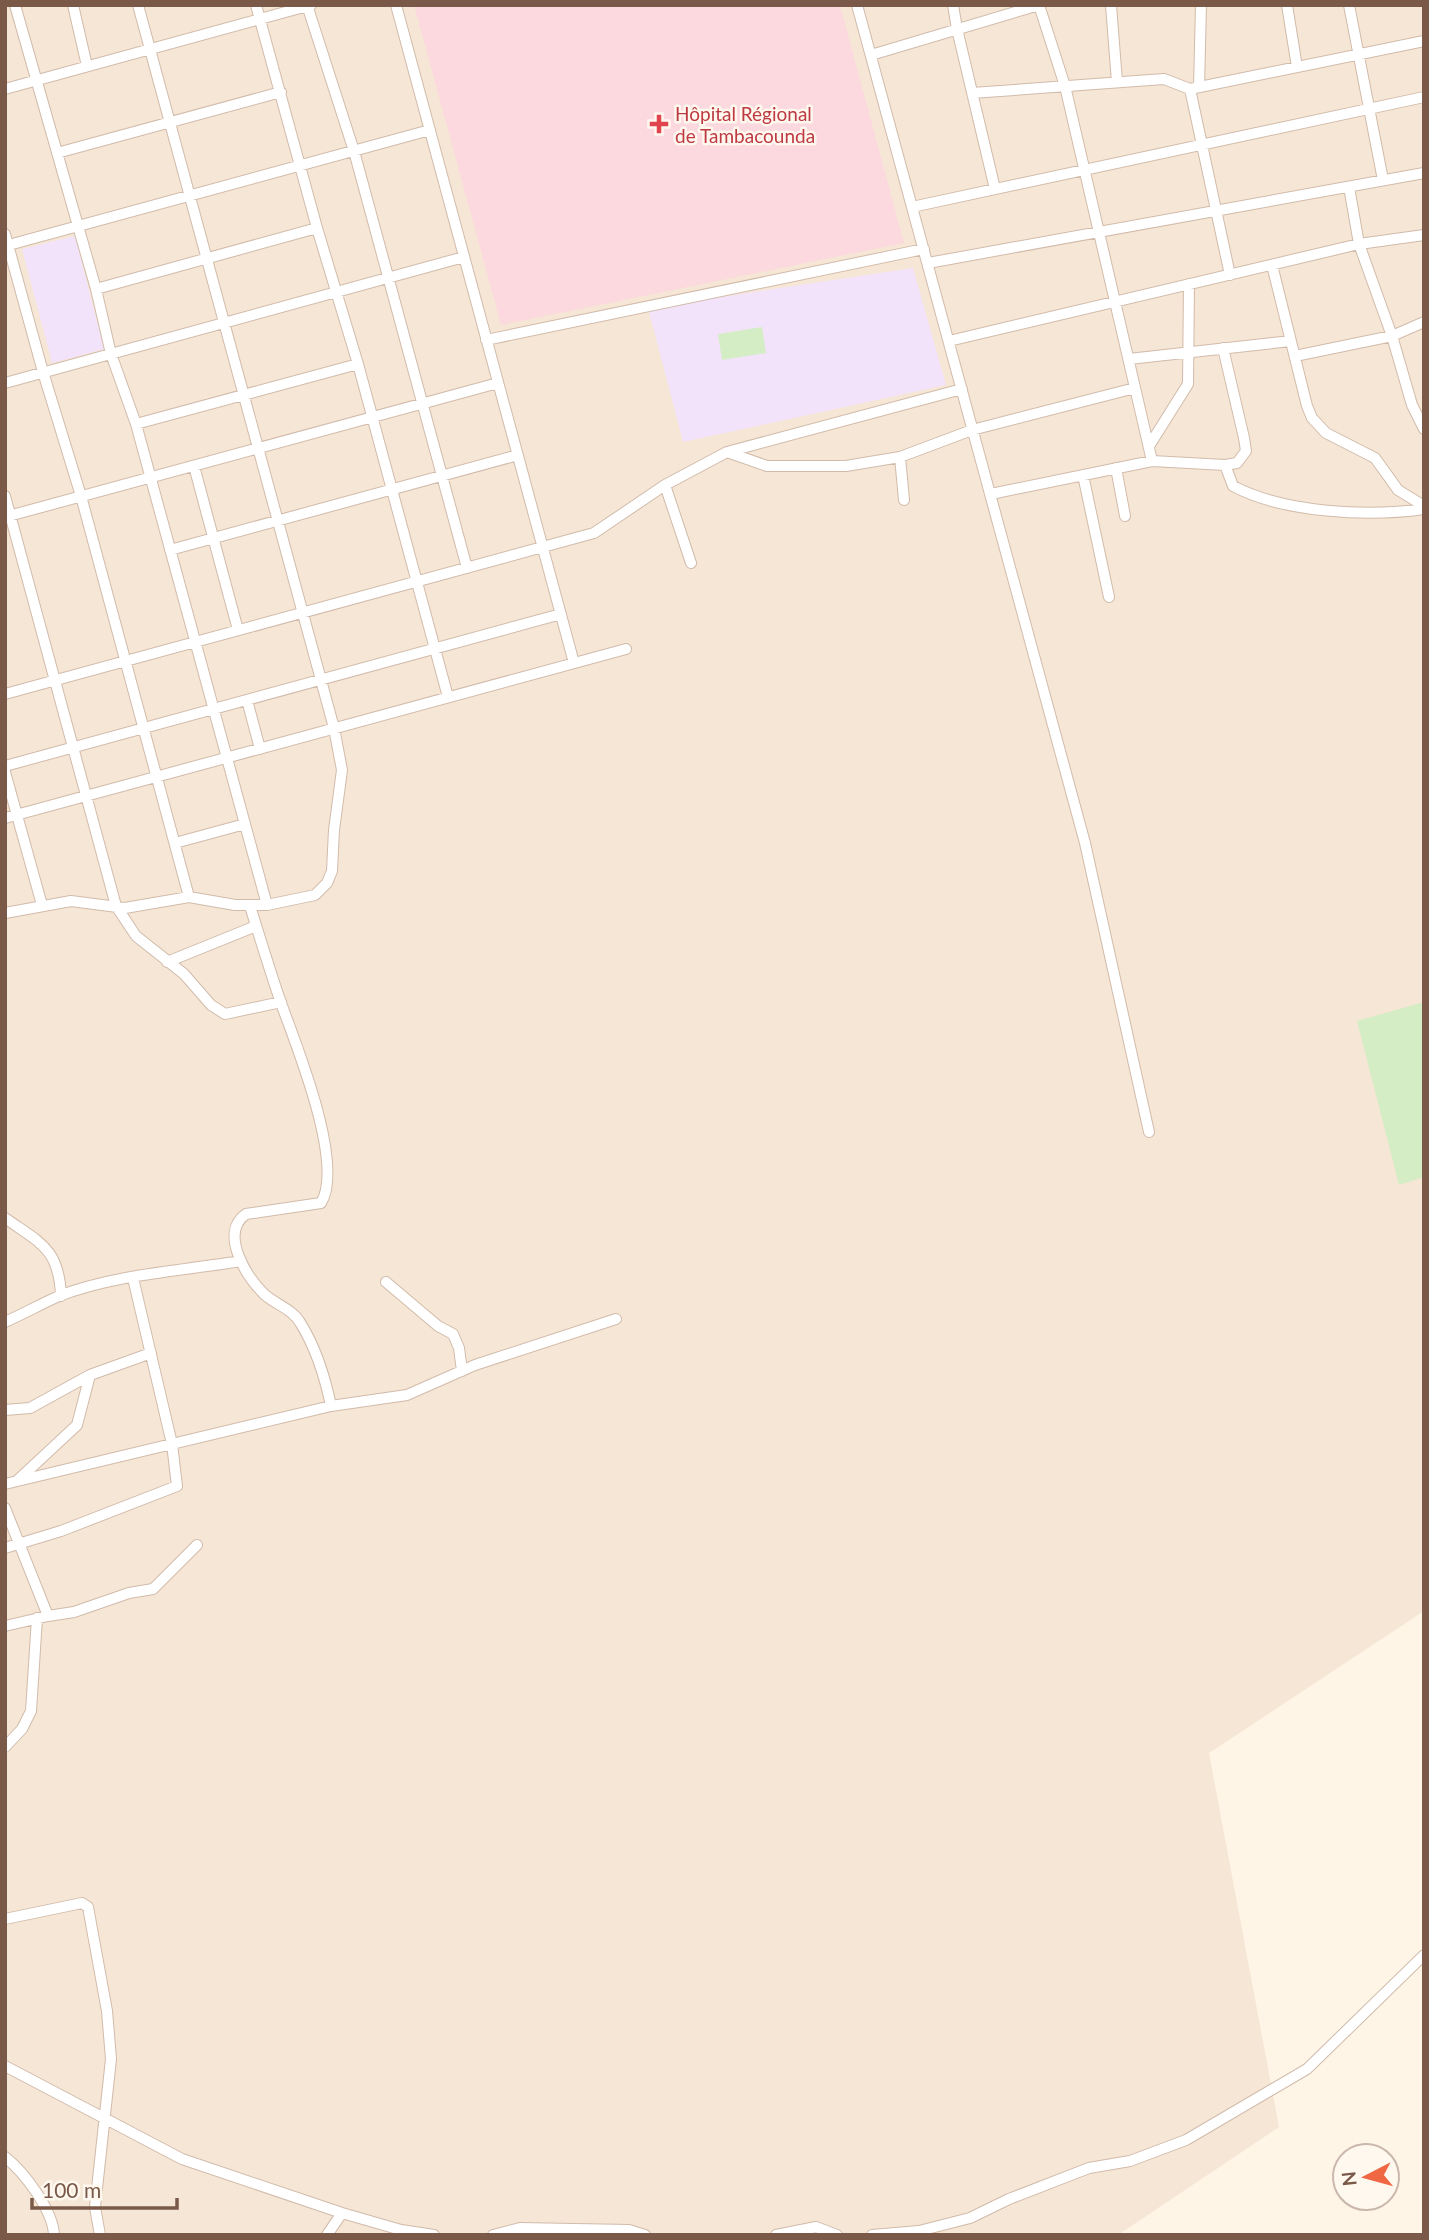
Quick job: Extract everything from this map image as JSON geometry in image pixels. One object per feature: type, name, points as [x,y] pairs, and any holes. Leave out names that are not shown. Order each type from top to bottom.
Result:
[{"type":"street","points":[[15,5],[96,289],[111,354],[136,424],[151,477],[267,905]]},
{"type":"street","points":[[73,5],[88,66]]},
{"type":"street","points":[[5,913],[71,901],[125,908],[189,897],[250,906],[267,905],[315,895],[327,883],[332,871],[342,770],[334,728],[138,5]]},
{"type":"street","points":[[256,5],[317,228],[358,364],[448,697]]},
{"type":"street","points":[[396,5],[574,663]]},
{"type":"street","points":[[857,5],[1085,843],[1149,1132]]},
{"type":"street","points":[[953,5],[995,189]]},
{"type":"street","points":[[871,55],[1039,5],[1065,86],[1152,461]]},
{"type":"street","points":[[1111,5],[1117,82]]},
{"type":"street","points":[[1201,5],[1195,88],[1202,145],[1230,275]]},
{"type":"street","points":[[1287,5],[1297,67]]},
{"type":"street","points":[[1349,5],[1383,180]]},
{"type":"street","points":[[5,89],[308,6],[354,151],[467,568]]},
{"type":"street","points":[[972,93],[1164,79],[1195,88],[1424,41]]},
{"type":"street","points":[[57,153],[281,92]]},
{"type":"street","points":[[912,207],[1424,97]]},
{"type":"street","points":[[7,246],[430,130]]},
{"type":"street","points":[[928,263],[1424,173]]},
{"type":"street","points":[[1349,187],[1359,244],[1392,336],[1412,405],[1424,429]]},
{"type":"street","points":[[96,289],[317,228]]},
{"type":"street","points":[[5,234],[81,496],[189,897]]},
{"type":"street","points":[[949,341],[1359,244],[1424,235]]},
{"type":"street","points":[[486,340],[924,249]]},
{"type":"street","points":[[5,383],[464,257]]},
{"type":"street","points":[[1272,265],[1307,406],[1318,426],[1332,438],[1375,458],[1398,490],[1424,508]]},
{"type":"street","points":[[1149,446],[1188,384],[1189,284]]},
{"type":"street","points":[[1295,356],[1392,336],[1424,322]]},
{"type":"street","points":[[1129,359],[1292,341]]},
{"type":"street","points":[[991,494],[1152,461],[1225,465],[1237,463],[1246,451],[1223,348]]},
{"type":"street","points":[[136,424],[358,364]]},
{"type":"street","points":[[8,516],[498,383]]},
{"type":"street","points":[[727,452],[767,467],[846,467],[900,457],[972,430],[1135,388]]},
{"type":"street","points":[[5,694],[594,533],[664,485],[727,452],[962,389]]},
{"type":"street","points":[[170,550],[518,455]]},
{"type":"street","points":[[900,457],[904,500]]},
{"type":"street","points":[[1225,465],[1233,486],[1289,504],[1324,510],[1373,513],[1424,508]]},
{"type":"street","points":[[194,466],[239,630]]},
{"type":"street","points":[[1115,468],[1125,516]]},
{"type":"street","points":[[1083,475],[1109,597]]},
{"type":"street","points":[[664,485],[691,563]]},
{"type":"street","points":[[5,496],[8,516],[116,906],[136,936],[184,974],[211,1005],[225,1014],[281,1002]]},
{"type":"street","points":[[5,766],[561,614]]},
{"type":"street","points":[[5,818],[626,649]]},
{"type":"street","points":[[247,700],[260,748]]},
{"type":"street","points":[[5,772],[42,905]]},
{"type":"street","points":[[175,843],[245,824]]},
{"type":"street","points":[[250,906],[300,1054],[321,1129],[327,1187],[321,1203],[246,1214],[239,1219],[234,1229],[236,1246],[252,1280],[265,1296],[295,1314],[301,1323],[324,1371],[331,1406]]},
{"type":"street","points":[[167,962],[256,926]]},
{"type":"street","points":[[5,1218],[49,1250],[60,1278],[61,1296]]},
{"type":"street","points":[[5,1322],[61,1296],[133,1278],[241,1261]]},
{"type":"street","points":[[5,1548],[61,1531],[177,1486],[172,1444],[133,1278]]},
{"type":"street","points":[[386,1282],[438,1326],[453,1334],[460,1348],[463,1371]]},
{"type":"street","points":[[5,1484],[331,1406],[407,1395],[463,1371],[616,1319]]},
{"type":"street","points":[[5,1410],[30,1408],[90,1375],[151,1353]]},
{"type":"street","points":[[18,1481],[77,1425],[90,1375]]},
{"type":"street","points":[[5,1508],[48,1616]]},
{"type":"street","points":[[5,1626],[74,1612],[129,1593],[153,1589],[197,1545]]},
{"type":"street","points":[[5,1747],[22,1729],[31,1712],[37,1618]]},
{"type":"street","points":[[5,1919],[82,1903],[88,1907],[107,2011],[111,2059],[95,2207],[100,2235]]},
{"type":"street","points":[[872,2235],[919,2231],[970,2218],[1009,2199],[1089,2168],[1130,2161],[1186,2140],[1307,2069],[1424,1955]]},
{"type":"street","points":[[5,2066],[182,2159],[342,2213],[401,2230],[434,2235]]},
{"type":"street","points":[[5,2157],[40,2199],[54,2225],[54,2235]]},
{"type":"street","points":[[327,2235],[342,2213]]},
{"type":"street","points":[[776,2235],[816,2227],[837,2235]]},
{"type":"street","points":[[494,2235],[520,2228],[629,2230],[645,2235]]},
{"type":"shaded area","points":[[5,5],[1424,5],[1424,1611],[1209,1753],[1279,2127],[1118,2235],[5,2235]]},
{"type":"shaded area","name":"Hôpital Régional de Tambacounda","points":[[414,5],[840,5],[904,243],[501,325]]},
{"type":"shaded area","points":[[75,236],[104,349],[52,363],[22,249]]},
{"type":"shaded area","points":[[913,268],[946,385],[683,442],[648,308]]},
{"type":"green space","points":[[762,327],[766,353],[722,360],[718,334]]},
{"type":"green space","points":[[1424,1002],[1424,1177],[1399,1185],[1357,1021]]},
{"type":"place","name":"Hôpital Régional de Tambacounda","points":[[659,124]]}]
